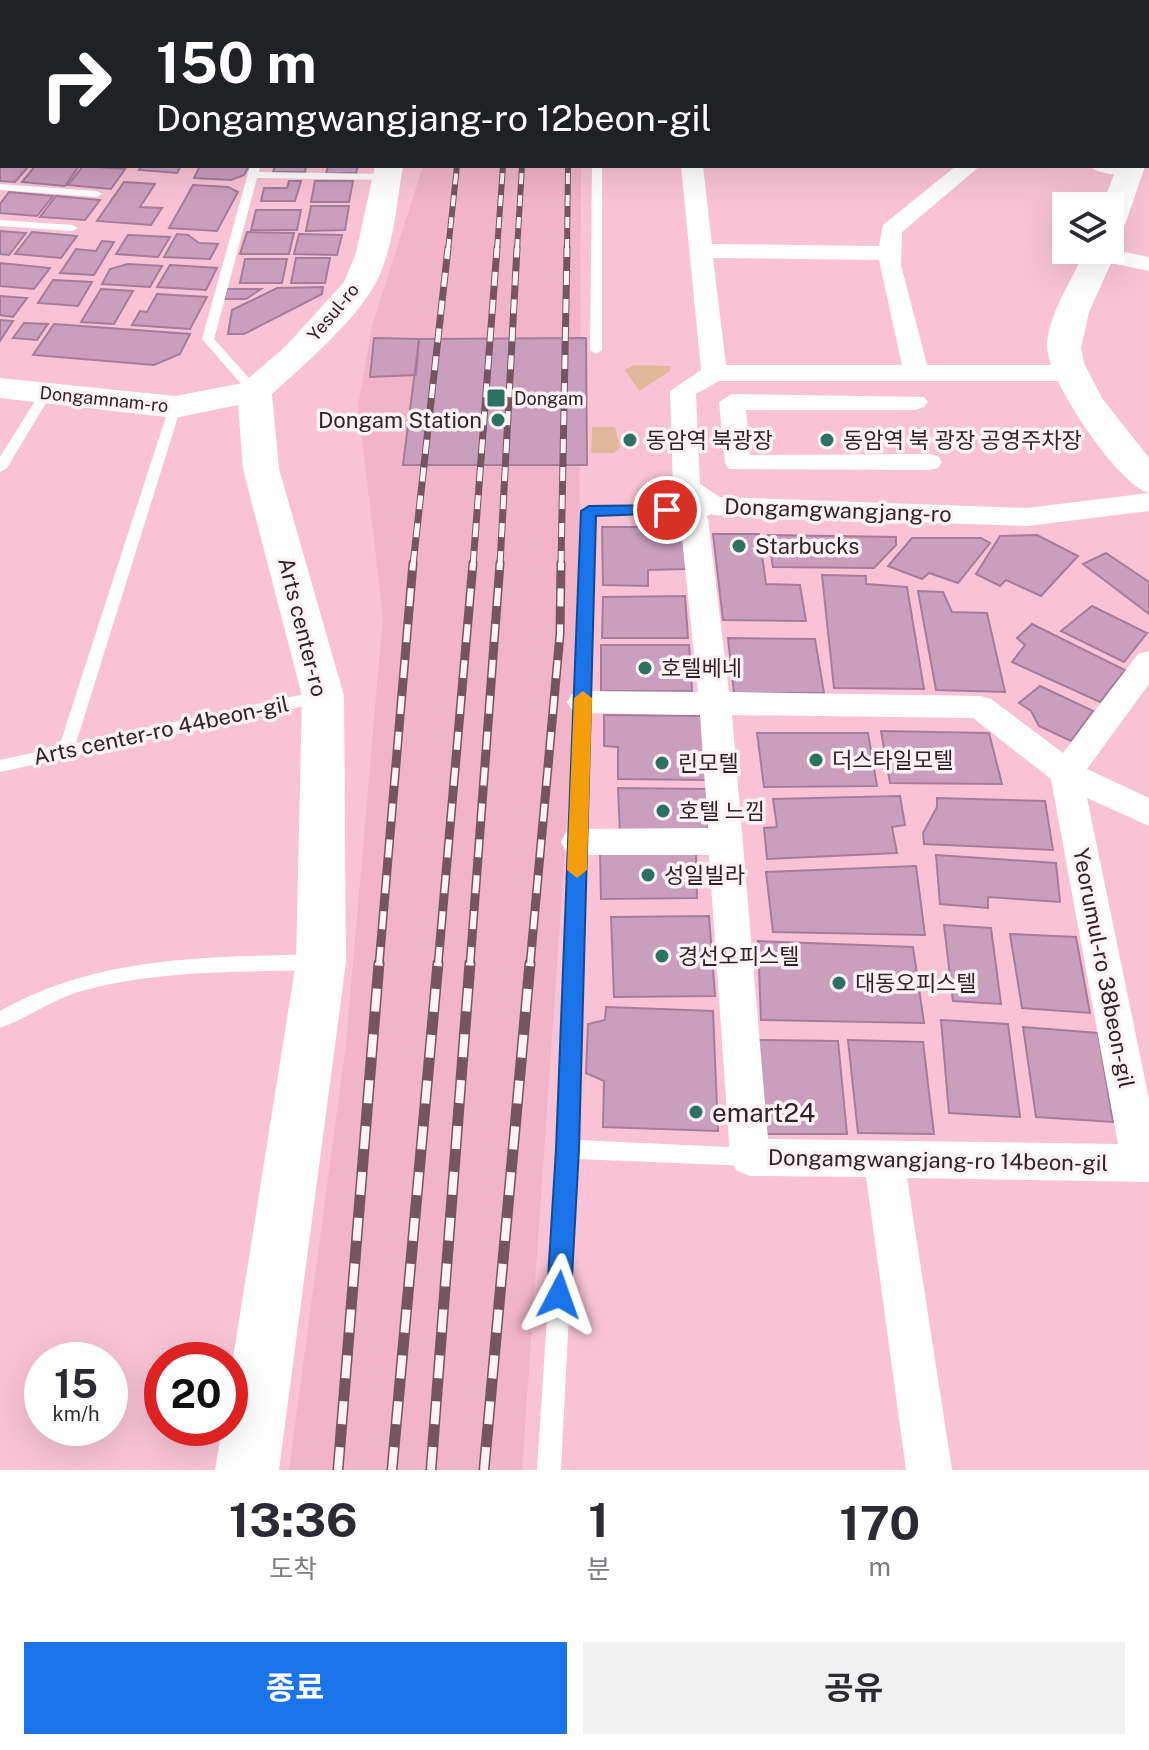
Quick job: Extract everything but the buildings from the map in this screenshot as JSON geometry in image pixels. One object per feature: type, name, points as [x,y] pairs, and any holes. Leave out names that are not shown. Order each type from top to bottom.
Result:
[{"type":"street","points":[[692,168],[714,373],[1072,373]]},
{"type":"street","points":[[916,372],[891,253],[891,230],[967,168]]},
{"type":"street","points":[[1122,192],[1131,168]]},
{"type":"street","name":"Yesul-ro","points":[[254,391],[298,353],[359,285],[372,253],[388,171]]},
{"type":"street","points":[[701,251],[891,253]]},
{"type":"street","points":[[1124,253],[1149,264]]},
{"type":"street","points":[[1095,264],[1064,348],[1072,373],[1091,408],[1149,481]]},
{"type":"street","name":"Dongamgwangjang-ro","points":[[714,373],[683,391],[687,487],[704,513],[759,505],[1027,517],[1149,502]]},
{"type":"street","points":[[823,402],[863,373]]},
{"type":"street","name":"Dongamnam-ro","points":[[0,388],[175,407],[254,391]]},
{"type":"street","name":"Arts center-ro","points":[[247,1470],[321,962],[323,696],[261,469],[254,391]]},
{"type":"street","points":[[915,402],[732,402],[738,463],[929,462]]},
{"type":"street","points":[[754,464],[759,505]]},
{"type":"street","name":"Dongamgwangjang-ro 14beon-gil","points":[[704,513],[715,704],[750,1157],[1146,1163]]},
{"type":"street","points":[[1066,773],[1149,662]]},
{"type":"street","points":[[583,702],[980,707],[1066,773],[1149,813]]},
{"type":"street","name":"Yeorumul-ro 38beon-gil","points":[[1066,773],[1146,1163]]},
{"type":"street","points":[[578,842],[726,841]]},
{"type":"street","points":[[884,1161],[929,1470]]},
{"type":"lane","points":[[596,350],[597,168]]},
{"type":"lane","points":[[254,391],[208,339],[254,170],[388,171]]},
{"type":"lane","points":[[0,187],[97,194]]},
{"type":"lane","points":[[0,223],[72,228]]},
{"type":"lane","points":[[0,468],[46,393]]},
{"type":"lane","points":[[66,750],[175,407]]},
{"type":"lane","points":[[549,1470],[568,1149],[589,511],[704,513]]},
{"type":"lane","name":"Arts center-ro 44beon-gil","points":[[0,766],[323,696]]},
{"type":"lane","points":[[0,1020],[70,984],[141,969],[321,962]]},
{"type":"lane","points":[[568,1149],[750,1157]]},
{"type":"shaded area","points":[[422,168],[581,168],[579,648],[522,1470],[289,1470],[346,1044],[383,616],[358,406],[372,326]]},
{"type":"shaded area","points":[[634,365],[671,366],[670,371],[639,391],[625,370]]},
{"type":"shaded area","points":[[592,427],[615,427],[620,447],[614,453],[591,453]]},
{"type":"railway","points":[[448,250],[457,168]]},
{"type":"railway","points":[[497,250],[503,168]]},
{"type":"railway","points":[[517,250],[522,168]]},
{"type":"railway","points":[[567,250],[568,168]]},
{"type":"railway","points":[[413,565],[448,248]]},
{"type":"railway","points":[[473,565],[497,248]]},
{"type":"railway","points":[[500,565],[517,248]]},
{"type":"railway","points":[[561,565],[567,248]]},
{"type":"railway","points":[[379,965],[413,563]]},
{"type":"railway","points":[[438,965],[473,563]]},
{"type":"railway","points":[[470,965],[500,563]]},
{"type":"railway","points":[[530,965],[560,634],[561,563]]},
{"type":"railway","points":[[338,1470],[379,963]]},
{"type":"railway","points":[[392,1470],[438,963]]},
{"type":"railway","points":[[431,1470],[470,963]]},
{"type":"railway","points":[[484,1470],[530,963]]},
{"type":"slow traffic","points":[[577,870],[583,698]]},
{"type":"place","name":"Dongam","points":[[496,398]]},
{"type":"place","name":"Dongam Station","points":[[498,420]]},
{"type":"place","name":"동암역 북광장","points":[[630,440]]},
{"type":"place","name":"동암역 북 광장 공영주차장","points":[[827,440]]},
{"type":"place","name":"Starbucks","points":[[739,546]]},
{"type":"place","name":"호텔베네","points":[[645,668]]},
{"type":"place","name":"더스타일모텔","points":[[816,760]]},
{"type":"place","name":"린모텔","points":[[662,763]]},
{"type":"place","name":"호텔 느낌","points":[[663,811]]},
{"type":"place","name":"성일빌라","points":[[648,875]]},
{"type":"place","name":"경선오피스텔","points":[[662,956]]},
{"type":"place","name":"대동오피스텔","points":[[839,983]]},
{"type":"place","name":"emart24","points":[[696,1112]]},
{"type":"route","points":[[559,1295],[568,1149],[589,511],[667,510]]}]
